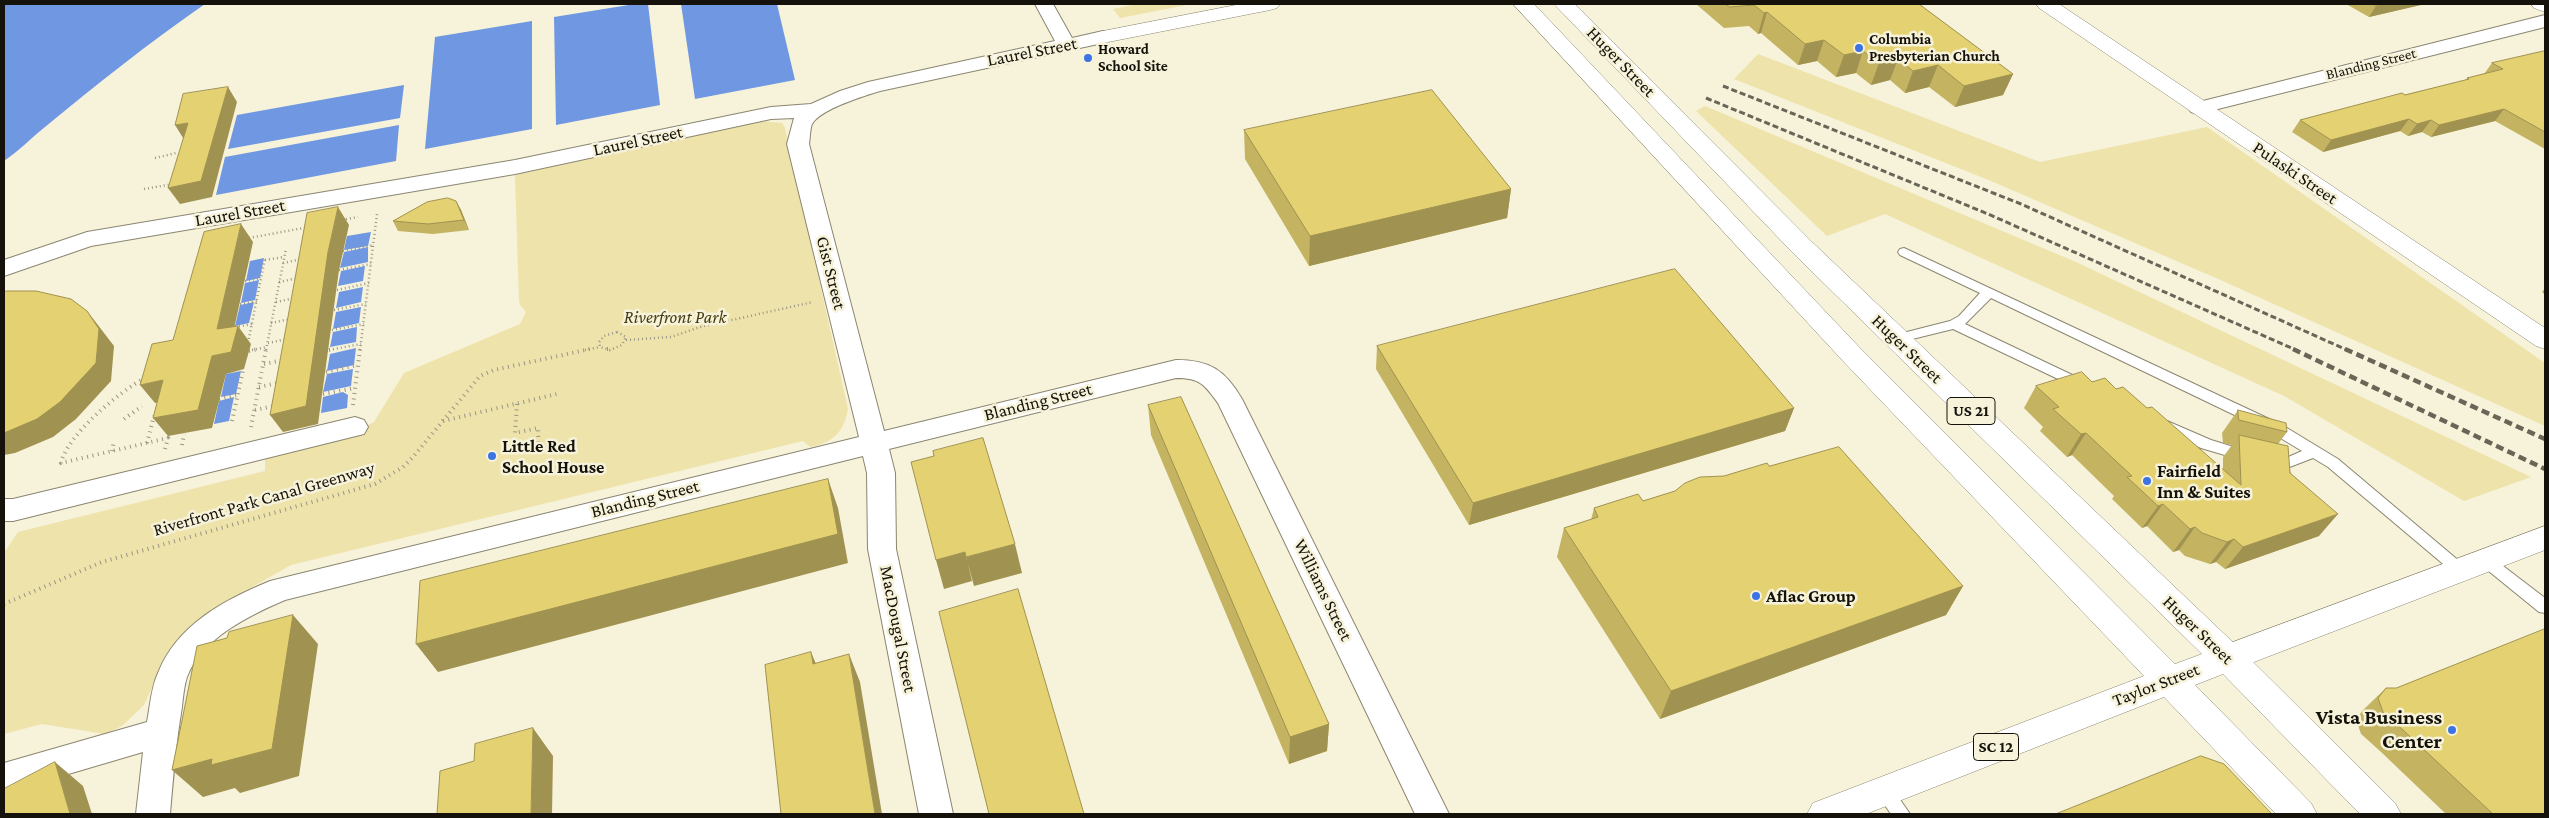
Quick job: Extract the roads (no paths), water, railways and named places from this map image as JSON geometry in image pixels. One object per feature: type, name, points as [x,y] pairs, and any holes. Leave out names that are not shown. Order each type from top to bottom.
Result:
[{"type":"main road","name":"Laurel Street","points":[[1103,38],[1270,4]]},
{"type":"main road","name":"Huger Street","points":[[1523,4],[1852,356],[2299,814]]},
{"type":"main road","name":"Huger Street","points":[[1564,4],[1803,248],[2228,658],[2383,814]]},
{"type":"main road","name":"Pulaski Street","points":[[2046,4],[2545,340]]},
{"type":"main road","points":[[2541,4],[2545,6]]},
{"type":"main road","name":"Taylor Street","points":[[1824,814],[1892,803],[2168,680],[2545,538]]},
{"type":"street","points":[[1044,4],[1066,44]]},
{"type":"street","name":"Blanding Street","points":[[2198,108],[2545,21]]},
{"type":"street","name":"Laurel Street","points":[[4,268],[87,239],[515,167],[771,113],[815,110],[847,95],[875,86],[1066,44],[1103,38]]},
{"type":"street","name":"Gist Street","points":[[815,110],[802,122],[798,144],[874,442]]},
{"type":"street","name":"Blanding Street","points":[[153,814],[161,732],[173,673],[189,647],[214,624],[246,602],[280,589],[1176,369],[1191,369],[1204,372]]},
{"type":"street","name":"Williams Street","points":[[1204,372],[1216,381],[1229,399],[1432,814]]},
{"type":"street","points":[[4,510],[13,510],[178,460],[354,416]]},
{"type":"street","name":"MacDougal Street","points":[[874,442],[882,473],[882,549],[936,814]]},
{"type":"street","points":[[4,778],[161,732]]},
{"type":"lane","points":[[1904,252],[2244,412],[2316,451],[2473,565],[2545,607]]},
{"type":"lane","points":[[1896,339],[1954,324],[1964,319],[1989,292]]},
{"type":"lane","points":[[1954,324],[2098,393]]},
{"type":"lane","points":[[2152,419],[2215,448],[2274,463],[2287,463],[2316,451]]},
{"type":"water","points":[[4,4],[205,4],[124,64],[4,161]]},
{"type":"water","points":[[635,4],[648,4],[660,105],[556,125],[554,17]]},
{"type":"water","points":[[681,4],[777,4],[795,80],[695,99]]},
{"type":"water","points":[[532,21],[532,129],[425,149],[435,37]]},
{"type":"water","points":[[404,85],[400,118],[228,149],[237,115]]},
{"type":"water","points":[[399,125],[396,161],[216,195],[225,157]]},
{"type":"water","points":[[371,232],[368,246],[344,250],[347,236]]},
{"type":"water","points":[[368,247],[368,262],[340,268],[344,252]]},
{"type":"water","points":[[264,258],[260,278],[246,281],[250,261]]},
{"type":"water","points":[[365,266],[363,281],[338,286],[341,271]]},
{"type":"water","points":[[259,280],[255,300],[241,303],[245,283]]},
{"type":"water","points":[[363,287],[361,302],[336,308],[339,292]]},
{"type":"water","points":[[254,302],[249,323],[235,326],[240,305]]},
{"type":"water","points":[[361,307],[359,323],[333,329],[336,312]]},
{"type":"water","points":[[357,327],[356,342],[330,347],[333,332]]},
{"type":"water","points":[[356,348],[354,365],[327,371],[330,354]]},
{"type":"water","points":[[353,369],[351,386],[323,392],[327,374]]},
{"type":"water","points":[[241,371],[236,394],[221,397],[226,374]]},
{"type":"water","points":[[343,392],[348,395],[347,408],[321,413],[323,397]]},
{"type":"water","points":[[234,397],[229,421],[214,424],[219,401]]},
{"type":"railway","points":[[1723,86],[2021,204],[2347,350]]},
{"type":"railway","points":[[1706,98],[1988,214],[2296,350]]},
{"type":"railway","points":[[2293,349],[2545,469]]},
{"type":"railway","points":[[2345,349],[2545,439]]},
{"type":"place","name":"Columbia Presbyterian Church","points":[[1859,48]]},
{"type":"place","name":"Howard School Site","points":[[1088,58]]},
{"type":"place","name":"Little Red School House","points":[[492,456]]},
{"type":"place","name":"Fairfield Inn & Suites","points":[[2147,481]]},
{"type":"place","name":"Aflac Group","points":[[1756,596]]},
{"type":"place","name":"Vista Business Center","points":[[2452,730]]},
{"type":"park label","name":"Riverfront Park","points":[[675,317]]}]
